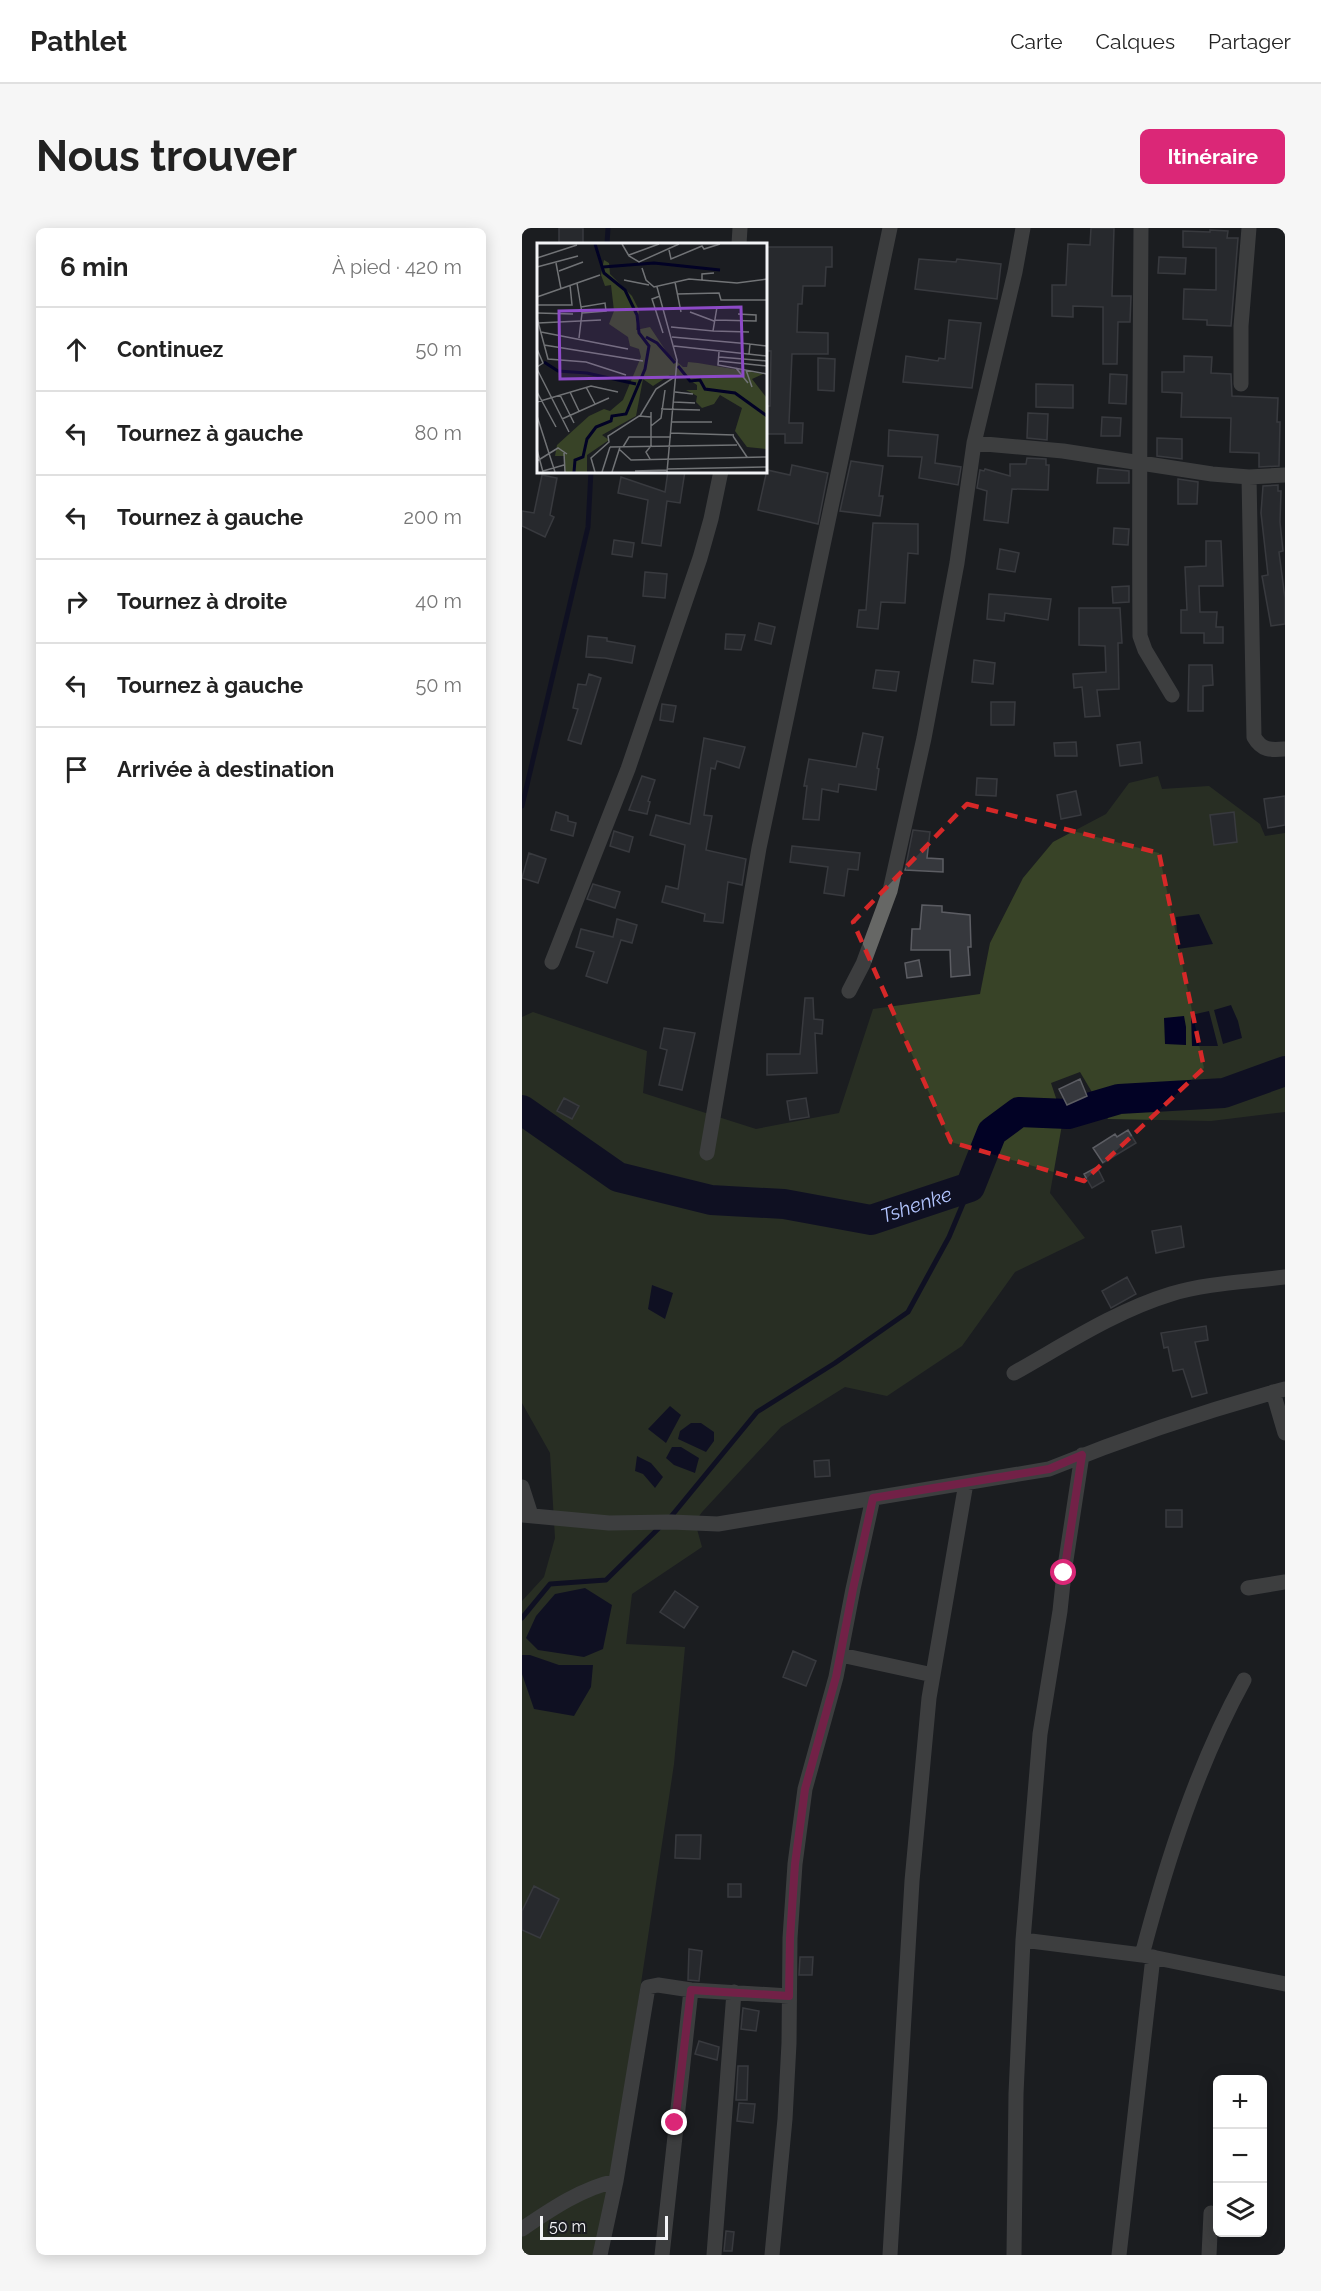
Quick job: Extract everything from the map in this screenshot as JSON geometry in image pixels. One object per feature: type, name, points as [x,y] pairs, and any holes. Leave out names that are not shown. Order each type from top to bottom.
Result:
[{"type":"street","points":[[739,243],[740,228]]},
{"type":"street","points":[[707,1153],[759,848],[890,228]]},
{"type":"street","points":[[849,991],[863,964],[890,891],[926,727],[957,562],[974,443],[1015,272],[1023,228]]},
{"type":"street","points":[[1141,228],[1140,636],[1145,650],[1172,695]]},
{"type":"street","points":[[1241,384],[1241,326],[1249,228]]},
{"type":"street","points":[[974,443],[1063,451],[1212,474],[1249,477],[1285,475]]},
{"type":"street","points":[[552,962],[628,769],[700,558],[722,472]]},
{"type":"street","points":[[1249,477],[1254,737],[1261,747],[1268,750],[1285,749]]},
{"type":"street","points":[[1014,1373],[1117,1316],[1170,1294],[1198,1288],[1285,1277]]},
{"type":"street","points":[[522,1486],[527,1515],[609,1523],[718,1524],[1049,1469],[1082,1455],[1279,1390],[1285,1433]]},
{"type":"street","points":[[1014,2255],[1016,2094],[1023,1940],[1040,1734],[1082,1455]]},
{"type":"street","points":[[890,2255],[912,1881],[929,1698],[966,1483]]},
{"type":"street","points":[[772,2255],[785,2119],[789,2043],[790,1938],[795,1864],[805,1789],[841,1654],[873,1498]]},
{"type":"street","points":[[1248,1588],[1285,1582]]},
{"type":"street","points":[[841,1654],[933,1675]]},
{"type":"street","points":[[1119,2255],[1147,1956],[1163,1878],[1207,1753],[1219,1725],[1244,1680]]},
{"type":"street","points":[[1023,1940],[1147,1956],[1285,1984]]},
{"type":"street","points":[[600,2255],[616,2181],[648,1987],[658,1985],[691,1990],[789,1996]]},
{"type":"street","points":[[662,2255],[691,1990]]},
{"type":"street","points":[[714,2255],[734,1992]]},
{"type":"street","points":[[522,2229],[574,2198],[604,2183],[616,2181]]},
{"type":"street","points":[[1209,2255],[1211,2213]]},
{"type":"highlighted area","points":[[967,804],[1159,853],[1204,1068],[1084,1181],[951,1142],[853,922]]},
{"type":"green space","points":[[1158,776],[1162,789],[1209,786],[1260,824],[1265,836],[1285,833],[1285,1112],[1211,1121],[1108,1119],[1080,1072],[1051,1083],[1063,1119],[1050,1193],[1085,1238],[1015,1272],[962,1346],[887,1396],[845,1387],[781,1427],[695,1522],[702,1547],[632,1594],[626,1644],[685,1647],[674,1764],[612,2176],[595,2255],[522,2255],[522,1601],[544,1577],[555,1538],[550,1453],[522,1403],[522,1017],[533,1012],[647,1051],[643,1093],[756,1129],[839,1113],[873,1009],[980,994],[990,943],[1023,878],[1053,842],[1106,814],[1129,783]]},
{"type":"water","points":[[1199,914],[1213,944],[1178,949],[1176,917]]},
{"type":"water","points":[[1231,1005],[1242,1038],[1223,1044],[1214,1010]]},
{"type":"water","points":[[1209,1011],[1218,1046],[1192,1046],[1191,1015]]},
{"type":"water","points":[[1184,1016],[1186,1045],[1165,1044],[1164,1018]]},
{"type":"water","points":[[652,1285],[673,1293],[665,1319],[648,1309]]},
{"type":"water","points":[[670,1406],[681,1415],[666,1443],[648,1429]]},
{"type":"water","points":[[691,1423],[701,1423],[714,1432],[714,1441],[706,1452],[678,1439],[680,1431]]},
{"type":"water","points":[[672,1447],[681,1447],[699,1458],[695,1473],[674,1465],[666,1458]]},
{"type":"water","points":[[637,1456],[651,1463],[663,1477],[655,1488],[643,1474],[635,1471]]},
{"type":"water","points":[[585,1588],[612,1605],[603,1649],[584,1657],[538,1650],[526,1638],[536,1616],[555,1594]]},
{"type":"water","points":[[522,1655],[530,1655],[559,1665],[593,1665],[591,1687],[574,1716],[534,1709],[522,1674]]},
{"type":"building","points":[[559,228],[583,228],[583,243],[559,243]]},
{"type":"building","points":[[1091,228],[1114,228],[1112,296],[1131,296],[1130,322],[1118,322],[1117,364],[1103,364],[1103,307],[1073,306],[1073,317],[1052,316],[1052,285],[1066,285],[1068,244],[1090,245]]},
{"type":"building","points":[[1210,230],[1228,231],[1227,238],[1238,238],[1231,326],[1207,325],[1207,320],[1183,319],[1184,289],[1216,290],[1216,248],[1183,247],[1183,231],[1210,232]]},
{"type":"building","points":[[766,247],[832,247],[832,267],[826,267],[825,286],[803,286],[802,304],[798,304],[797,332],[828,333],[828,354],[792,354],[789,423],[803,423],[802,443],[785,443],[785,434],[766,434],[766,406],[770,406],[771,351],[766,351]]},
{"type":"building","points":[[1159,257],[1186,258],[1185,274],[1158,273]]},
{"type":"building","points":[[919,259],[956,262],[957,259],[1001,264],[997,299],[915,289]]},
{"type":"building","points":[[949,320],[981,323],[972,388],[903,382],[906,356],[938,361],[939,358],[945,359]]},
{"type":"building","points":[[1184,356],[1212,357],[1211,373],[1231,374],[1232,396],[1278,398],[1279,466],[1259,467],[1259,453],[1230,452],[1231,418],[1181,417],[1182,393],[1162,392],[1162,372],[1184,372]]},
{"type":"building","points":[[818,358],[835,359],[834,391],[818,390]]},
{"type":"building","points":[[1110,374],[1127,375],[1126,404],[1109,403]]},
{"type":"building","points":[[1036,384],[1073,385],[1073,408],[1036,407]]},
{"type":"building","points":[[1028,413],[1048,414],[1047,440],[1027,438]]},
{"type":"building","points":[[1102,417],[1121,418],[1120,436],[1101,436]]},
{"type":"building","points":[[889,430],[938,435],[935,463],[961,467],[958,485],[919,478],[922,457],[888,456]]},
{"type":"building","points":[[1157,438],[1182,439],[1182,459],[1157,456]]},
{"type":"building","points":[[1027,458],[1046,459],[1046,465],[1049,465],[1048,490],[1012,489],[1008,523],[984,520],[987,491],[977,488],[980,470],[985,469],[1010,476],[1010,464],[1026,464]]},
{"type":"building","points":[[851,461],[883,466],[879,496],[883,496],[880,516],[840,511]]},
{"type":"building","points":[[792,465],[828,473],[818,524],[758,510],[767,470],[790,475]]},
{"type":"building","points":[[1098,468],[1129,471],[1129,483],[1097,483]]},
{"type":"building","points":[[668,472],[685,472],[680,503],[667,501],[661,546],[642,543],[648,500],[618,493],[621,477],[665,492]]},
{"type":"building","points":[[542,475],[557,478],[550,515],[554,517],[545,537],[522,526],[522,511],[534,513]]},
{"type":"building","points":[[1178,479],[1198,482],[1197,504],[1178,504]]},
{"type":"building","points":[[1278,485],[1278,491],[1281,491],[1280,522],[1283,551],[1279,552],[1285,598],[1285,624],[1271,626],[1262,576],[1268,575],[1261,513],[1263,486]]},
{"type":"building","points":[[873,523],[918,524],[918,554],[908,553],[905,603],[881,602],[878,629],[857,627],[859,610],[866,610]]},
{"type":"building","points":[[1114,528],[1129,529],[1128,545],[1113,544]]},
{"type":"building","points":[[614,540],[634,543],[632,557],[612,554]]},
{"type":"building","points":[[1206,541],[1221,541],[1223,586],[1199,586],[1200,612],[1217,612],[1216,627],[1223,627],[1223,643],[1204,643],[1204,633],[1181,633],[1181,610],[1187,610],[1185,567],[1206,566]]},
{"type":"building","points":[[1000,549],[1019,553],[1015,572],[997,569]]},
{"type":"building","points":[[645,572],[667,574],[665,598],[643,596]]},
{"type":"building","points":[[1129,586],[1129,602],[1113,603],[1112,587]]},
{"type":"building","points":[[989,594],[1051,599],[1048,620],[1005,613],[1004,621],[987,619]]},
{"type":"building","points":[[1079,608],[1120,608],[1122,643],[1118,643],[1119,689],[1097,690],[1100,716],[1085,717],[1082,687],[1074,688],[1073,674],[1106,672],[1105,646],[1079,645]]},
{"type":"building","points":[[759,623],[775,627],[771,644],[755,640]]},
{"type":"building","points":[[726,634],[745,635],[741,650],[725,649]]},
{"type":"building","points":[[588,636],[607,638],[607,641],[635,646],[632,663],[586,657]]},
{"type":"building","points":[[974,660],[995,663],[993,684],[972,682]]},
{"type":"building","points":[[1189,665],[1212,665],[1213,685],[1203,686],[1203,711],[1188,711]]},
{"type":"building","points":[[876,670],[899,672],[896,691],[873,688]]},
{"type":"building","points":[[589,674],[601,678],[581,744],[568,740],[578,709],[573,708],[578,684],[586,685]]},
{"type":"building","points":[[991,702],[1015,702],[1014,725],[991,725]]},
{"type":"building","points":[[662,704],[676,706],[673,722],[660,720]]},
{"type":"building","points":[[863,733],[883,737],[877,768],[879,769],[876,790],[839,784],[838,792],[822,789],[819,820],[803,819],[807,786],[804,786],[809,759],[856,767]]},
{"type":"building","points":[[704,738],[745,747],[739,768],[717,761],[715,769],[711,768],[704,815],[712,816],[706,850],[746,859],[742,885],[728,882],[723,923],[704,921],[705,914],[662,902],[666,886],[678,889],[685,845],[650,835],[656,815],[690,824]]},
{"type":"building","points":[[1076,742],[1077,756],[1055,756],[1054,743]]},
{"type":"building","points":[[1140,742],[1142,763],[1120,766],[1117,745]]},
{"type":"building","points":[[642,776],[655,780],[648,801],[650,802],[647,814],[629,810]]},
{"type":"building","points":[[977,778],[997,779],[996,796],[976,795]]},
{"type":"building","points":[[1076,791],[1081,815],[1061,819],[1057,795]]},
{"type":"building","points":[[1285,796],[1285,825],[1268,828],[1264,799]]},
{"type":"building","points":[[556,812],[568,816],[568,821],[576,823],[573,836],[551,830]]},
{"type":"building","points":[[1234,812],[1237,842],[1214,845],[1210,815]]},
{"type":"building","points":[[913,830],[930,832],[927,858],[943,859],[943,872],[905,870]]},
{"type":"building","points":[[614,831],[633,837],[629,852],[610,846]]},
{"type":"building","points":[[792,846],[860,853],[858,870],[848,869],[844,896],[824,893],[828,867],[790,862]]},
{"type":"building","points":[[529,853],[546,859],[538,883],[522,878]]},
{"type":"building","points":[[593,884],[620,892],[615,908],[587,899]]},
{"type":"building","points":[[922,905],[942,906],[942,912],[970,915],[971,947],[968,947],[970,975],[951,977],[950,950],[911,950],[912,929],[920,929]]},
{"type":"building","points":[[617,919],[637,925],[632,943],[621,940],[607,983],[586,976],[594,952],[576,947],[581,929],[613,937]]},
{"type":"building","points":[[919,960],[922,976],[907,978],[905,963]]},
{"type":"building","points":[[805,998],[813,998],[814,1019],[823,1020],[822,1034],[815,1033],[817,1073],[767,1075],[767,1054],[800,1054]]},
{"type":"building","points":[[664,1028],[695,1033],[682,1090],[659,1085],[667,1050],[660,1048]]},
{"type":"building","points":[[1080,1079],[1087,1096],[1067,1105],[1059,1089]]},
{"type":"building","points":[[564,1098],[579,1106],[572,1119],[557,1111]]},
{"type":"building","points":[[806,1098],[809,1117],[790,1120],[787,1101]]},
{"type":"building","points":[[1128,1130],[1136,1143],[1103,1163],[1093,1148],[1115,1134],[1117,1137]]},
{"type":"building","points":[[1097,1167],[1104,1181],[1092,1188],[1084,1174]]},
{"type":"building","points":[[1181,1226],[1184,1247],[1156,1253],[1152,1231]]},
{"type":"building","points":[[1127,1277],[1136,1294],[1111,1308],[1102,1291]]},
{"type":"building","points":[[1206,1326],[1208,1340],[1195,1342],[1207,1393],[1192,1397],[1183,1369],[1173,1371],[1168,1347],[1164,1348],[1161,1333]]},
{"type":"building","points":[[829,1460],[830,1476],[815,1477],[814,1461]]},
{"type":"building","points":[[1166,1510],[1182,1510],[1182,1527],[1166,1527]]},
{"type":"building","points":[[675,1591],[698,1607],[684,1628],[660,1612]]},
{"type":"building","points":[[793,1651],[816,1661],[806,1686],[783,1677]]},
{"type":"building","points":[[676,1835],[701,1835],[700,1859],[675,1858]]},
{"type":"building","points":[[728,1884],[741,1884],[741,1897],[728,1897]]},
{"type":"building","points":[[534,1886],[559,1899],[540,1938],[522,1930],[522,1911]]},
{"type":"building","points":[[689,1949],[702,1951],[699,1981],[688,1980]]},
{"type":"building","points":[[800,1957],[813,1957],[812,1975],[799,1975]]},
{"type":"building","points":[[743,2008],[759,2011],[756,2031],[741,2029]]},
{"type":"building","points":[[699,2041],[719,2047],[717,2060],[695,2054]]},
{"type":"building","points":[[738,2066],[748,2066],[747,2100],[736,2100]]},
{"type":"building","points":[[739,2103],[755,2104],[753,2123],[737,2121]]},
{"type":"building","points":[[726,2231],[734,2232],[732,2251],[724,2251]]},
{"type":"waterway","points":[[607,243],[608,228]]},
{"type":"waterway","points":[[522,806],[588,527],[591,472]]},
{"type":"waterway","name":"Tshenke","points":[[522,1110],[618,1177],[711,1200],[784,1204],[871,1220],[970,1187],[992,1132],[1019,1112],[1068,1114],[1119,1099],[1224,1093],[1285,1071]]},
{"type":"waterway","points":[[669,1519],[757,1412],[835,1363],[908,1312],[949,1237],[970,1187]]},
{"type":"waterway","points":[[522,1618],[550,1584],[606,1580],[662,1525]]},
{"type":"route","points":[[675,2123],[691,1990],[789,1996],[795,1864],[805,1789],[836,1677],[873,1498],[1049,1469],[1082,1455],[1064,1573]]}]
